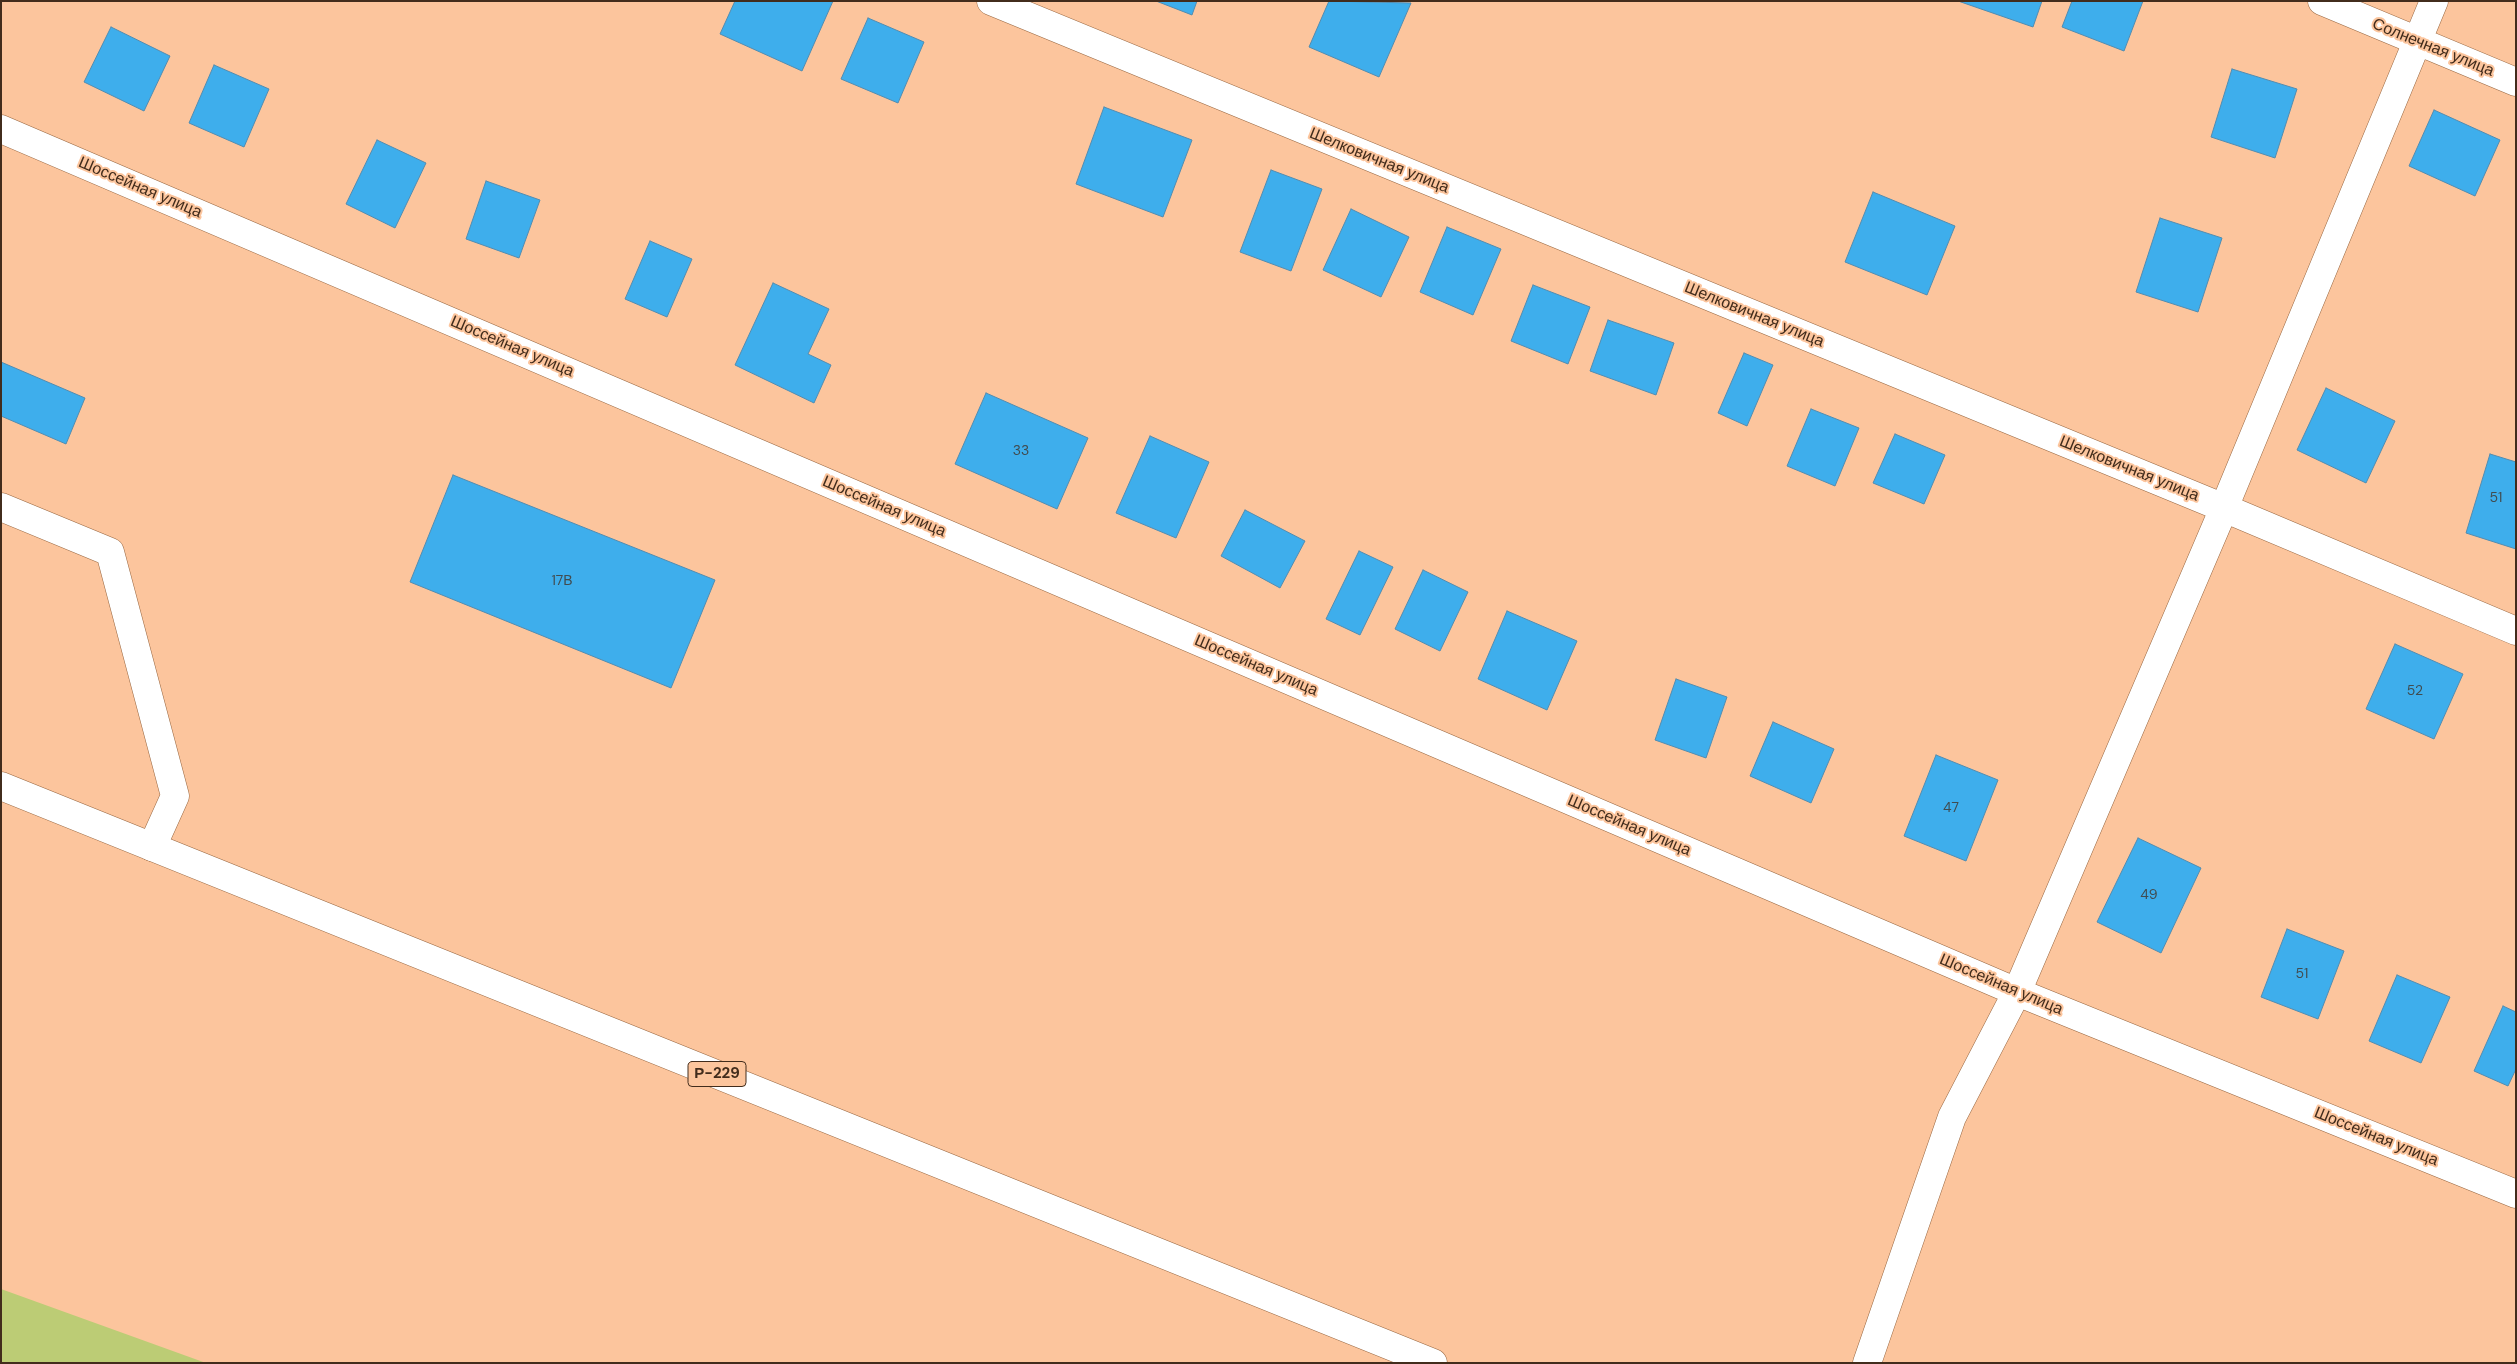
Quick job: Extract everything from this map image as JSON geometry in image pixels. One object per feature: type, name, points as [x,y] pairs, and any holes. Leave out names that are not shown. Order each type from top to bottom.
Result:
[{"type":"street","name":"Шелковичная улица","points":[[991,1],[2224,508],[2516,631]]},
{"type":"street","name":"Солнечная улица","points":[[2322,1],[2516,82]]},
{"type":"street","points":[[1867,1363],[1952,1117],[2017,992],[2224,508],[2434,1]]},
{"type":"street","name":"Шоссейная улица","points":[[1,129],[2017,992],[2516,1194]]},
{"type":"street","points":[[1,507],[110,552],[175,796],[152,847]]},
{"type":"street","name":"Р-229","points":[[1,786],[1433,1363]]},
{"type":"green space","points":[[1,1289],[206,1363],[1,1363]]},
{"type":"building","points":[[735,1],[833,1],[802,71],[720,34]]},
{"type":"building","points":[[1156,1],[1197,1],[1192,15]]},
{"type":"building","points":[[1329,1],[1411,3],[1379,77],[1309,47]]},
{"type":"building","points":[[1958,1],[2042,1],[2033,27]]},
{"type":"building","points":[[2072,1],[2143,1],[2124,51],[2062,27]]},
{"type":"building","points":[[868,18],[924,42],[898,103],[841,79]]},
{"type":"building","points":[[111,27],[170,56],[144,111],[84,82]]},
{"type":"building","points":[[214,65],[269,89],[244,147],[189,123]]},
{"type":"building","points":[[2232,69],[2297,89],[2275,158],[2211,137]]},
{"type":"building","points":[[1104,107],[1192,140],[1163,217],[1076,184]]},
{"type":"building","points":[[2434,110],[2500,140],[2475,196],[2409,166]]},
{"type":"building","points":[[377,140],[426,163],[395,228],[346,204]]},
{"type":"building","points":[[1271,170],[1322,189],[1291,271],[1240,252]]},
{"type":"building","points":[[486,181],[540,200],[519,258],[466,239]]},
{"type":"building","points":[[1873,192],[1955,226],[1927,295],[1845,262]]},
{"type":"building","points":[[1351,209],[1409,237],[1381,297],[1323,270]]},
{"type":"building","points":[[2160,218],[2222,238],[2198,312],[2136,292]]},
{"type":"building","points":[[1447,227],[1501,249],[1473,315],[1420,292]]},
{"type":"building","points":[[650,241],[692,259],[667,317],[625,299]]},
{"type":"building","points":[[773,283],[829,309],[808,354],[831,365],[814,403],[735,365]]},
{"type":"building","points":[[1533,285],[1590,307],[1568,364],[1511,341]]},
{"type":"building","points":[[1608,320],[1674,343],[1656,395],[1590,371]]},
{"type":"building","points":[[1744,353],[1773,365],[1747,426],[1718,413]]},
{"type":"building","points":[[1,362],[85,398],[66,444],[1,416]]},
{"type":"building","points":[[2326,388],[2395,421],[2366,483],[2297,450]]},
{"type":"building","points":[[986,393],[1088,438],[1057,509],[955,464]]},
{"type":"building","points":[[1811,409],[1859,428],[1835,486],[1787,466]]},
{"type":"building","points":[[1895,434],[1945,455],[1924,504],[1873,483]]},
{"type":"building","points":[[1150,436],[1209,462],[1176,538],[1116,513]]},
{"type":"building","points":[[2490,454],[2516,462],[2516,549],[2466,533]]},
{"type":"building","points":[[453,475],[715,580],[671,688],[410,582]]},
{"type":"building","points":[[1245,510],[1305,541],[1280,588],[1221,556]]},
{"type":"building","points":[[1359,551],[1393,567],[1360,635],[1326,619]]},
{"type":"building","points":[[1423,570],[1468,592],[1440,651],[1395,629]]},
{"type":"building","points":[[1507,611],[1577,641],[1547,710],[1478,679]]},
{"type":"building","points":[[2395,644],[2463,674],[2434,739],[2366,709]]},
{"type":"building","points":[[1676,679],[1727,697],[1706,758],[1655,740]]},
{"type":"building","points":[[1773,722],[1834,749],[1811,803],[1750,776]]},
{"type":"building","points":[[1936,755],[1998,780],[1966,861],[1904,836]]},
{"type":"building","points":[[2138,838],[2201,868],[2161,953],[2097,922]]},
{"type":"building","points":[[2287,929],[2344,951],[2318,1019],[2261,997]]},
{"type":"building","points":[[2397,975],[2450,997],[2421,1063],[2369,1041]]},
{"type":"building","points":[[2503,1006],[2516,1012],[2516,1069],[2508,1086],[2474,1071]]}]
